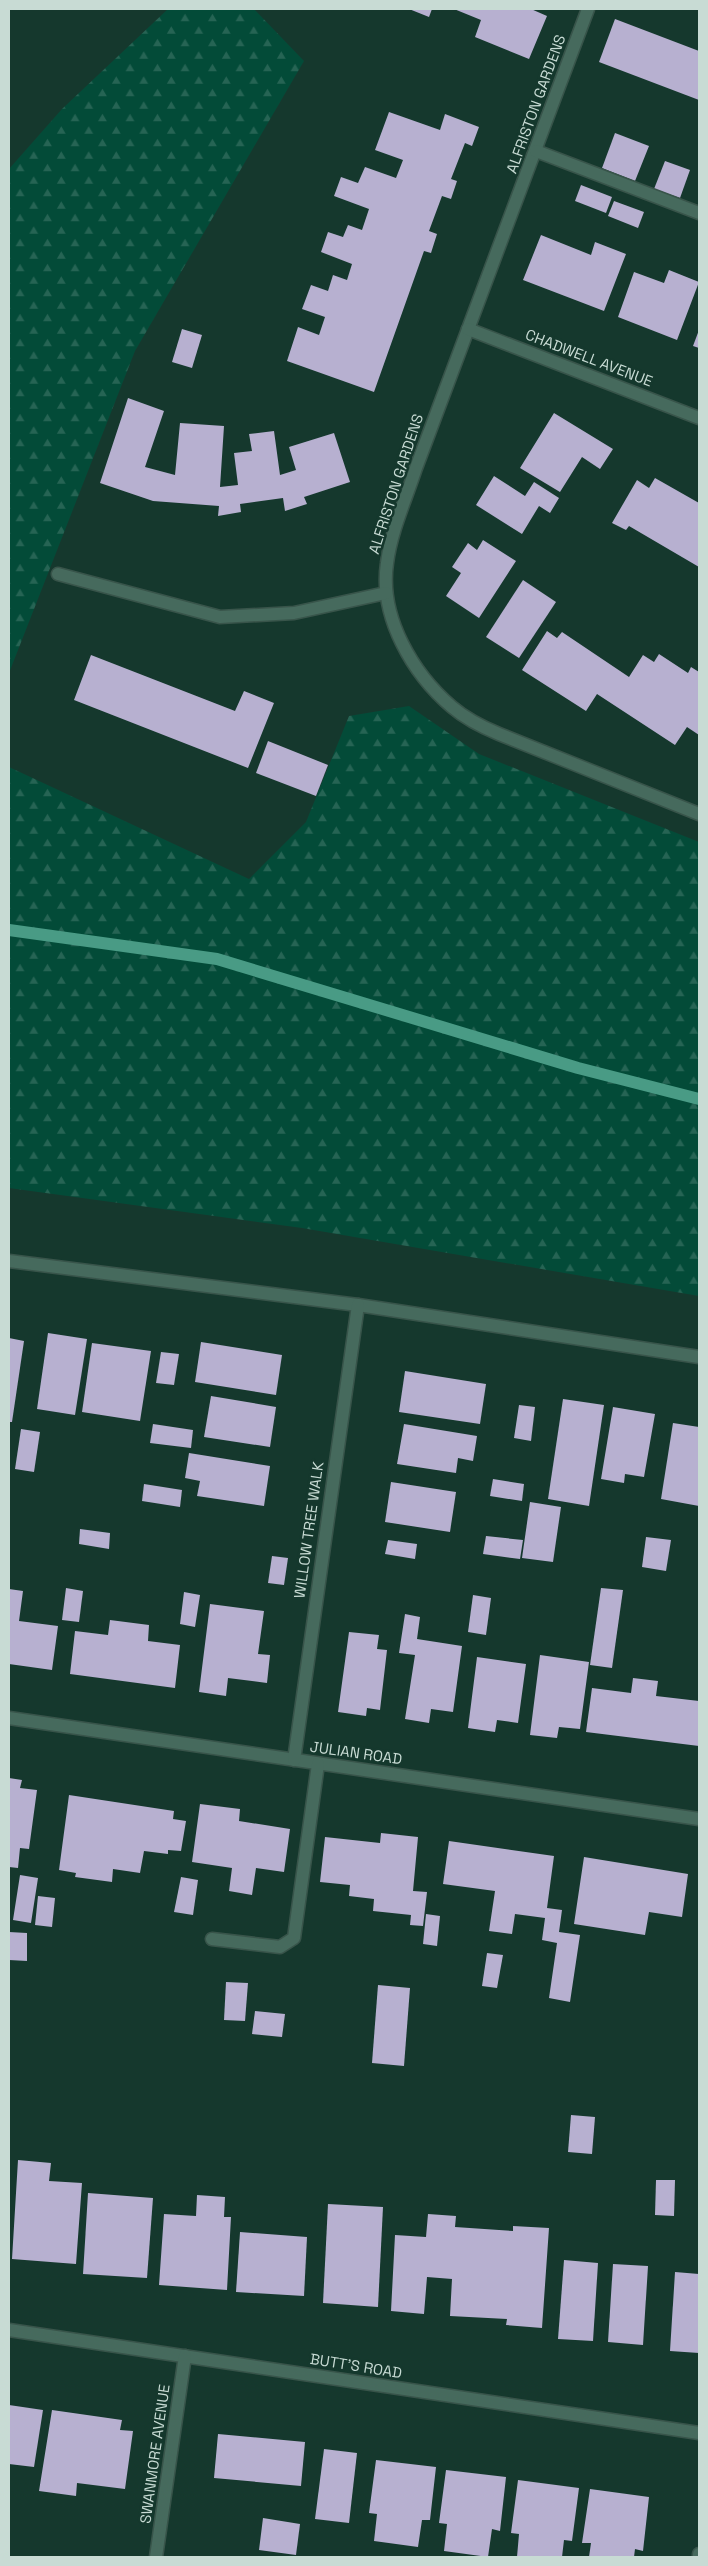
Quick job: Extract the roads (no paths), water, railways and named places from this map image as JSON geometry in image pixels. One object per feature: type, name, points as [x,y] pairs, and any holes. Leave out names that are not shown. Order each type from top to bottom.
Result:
[{"type":"street","name":"ALFRISTON GARDENS","points":[[588,9],[536,152],[468,329],[392,539],[387,564],[386,593],[393,619],[416,667],[434,690],[454,709],[475,723],[498,734],[699,814]]},
{"type":"street","points":[[536,152],[699,213]]},
{"type":"street","name":"CHADWELL AVENUE","points":[[468,329],[699,418]]},
{"type":"street","points":[[58,574],[220,617],[294,613],[386,593]]},
{"type":"street","points":[[9,1261],[358,1305],[699,1357]]},
{"type":"street","name":"WILLOW TREE WALK","points":[[294,1760],[358,1305]]},
{"type":"street","name":"JULIAN ROAD","points":[[9,1718],[699,1818]]},
{"type":"street","points":[[212,1939],[280,1947],[294,1938],[318,1764]]},
{"type":"street","name":"BUTT'S ROAD","points":[[9,2330],[699,2434]]},
{"type":"street","name":"SWANMORE AVENUE","points":[[156,2557],[185,2356]]},
{"type":"waterway","points":[[9,930],[217,959],[578,1068],[699,1099]]}]
